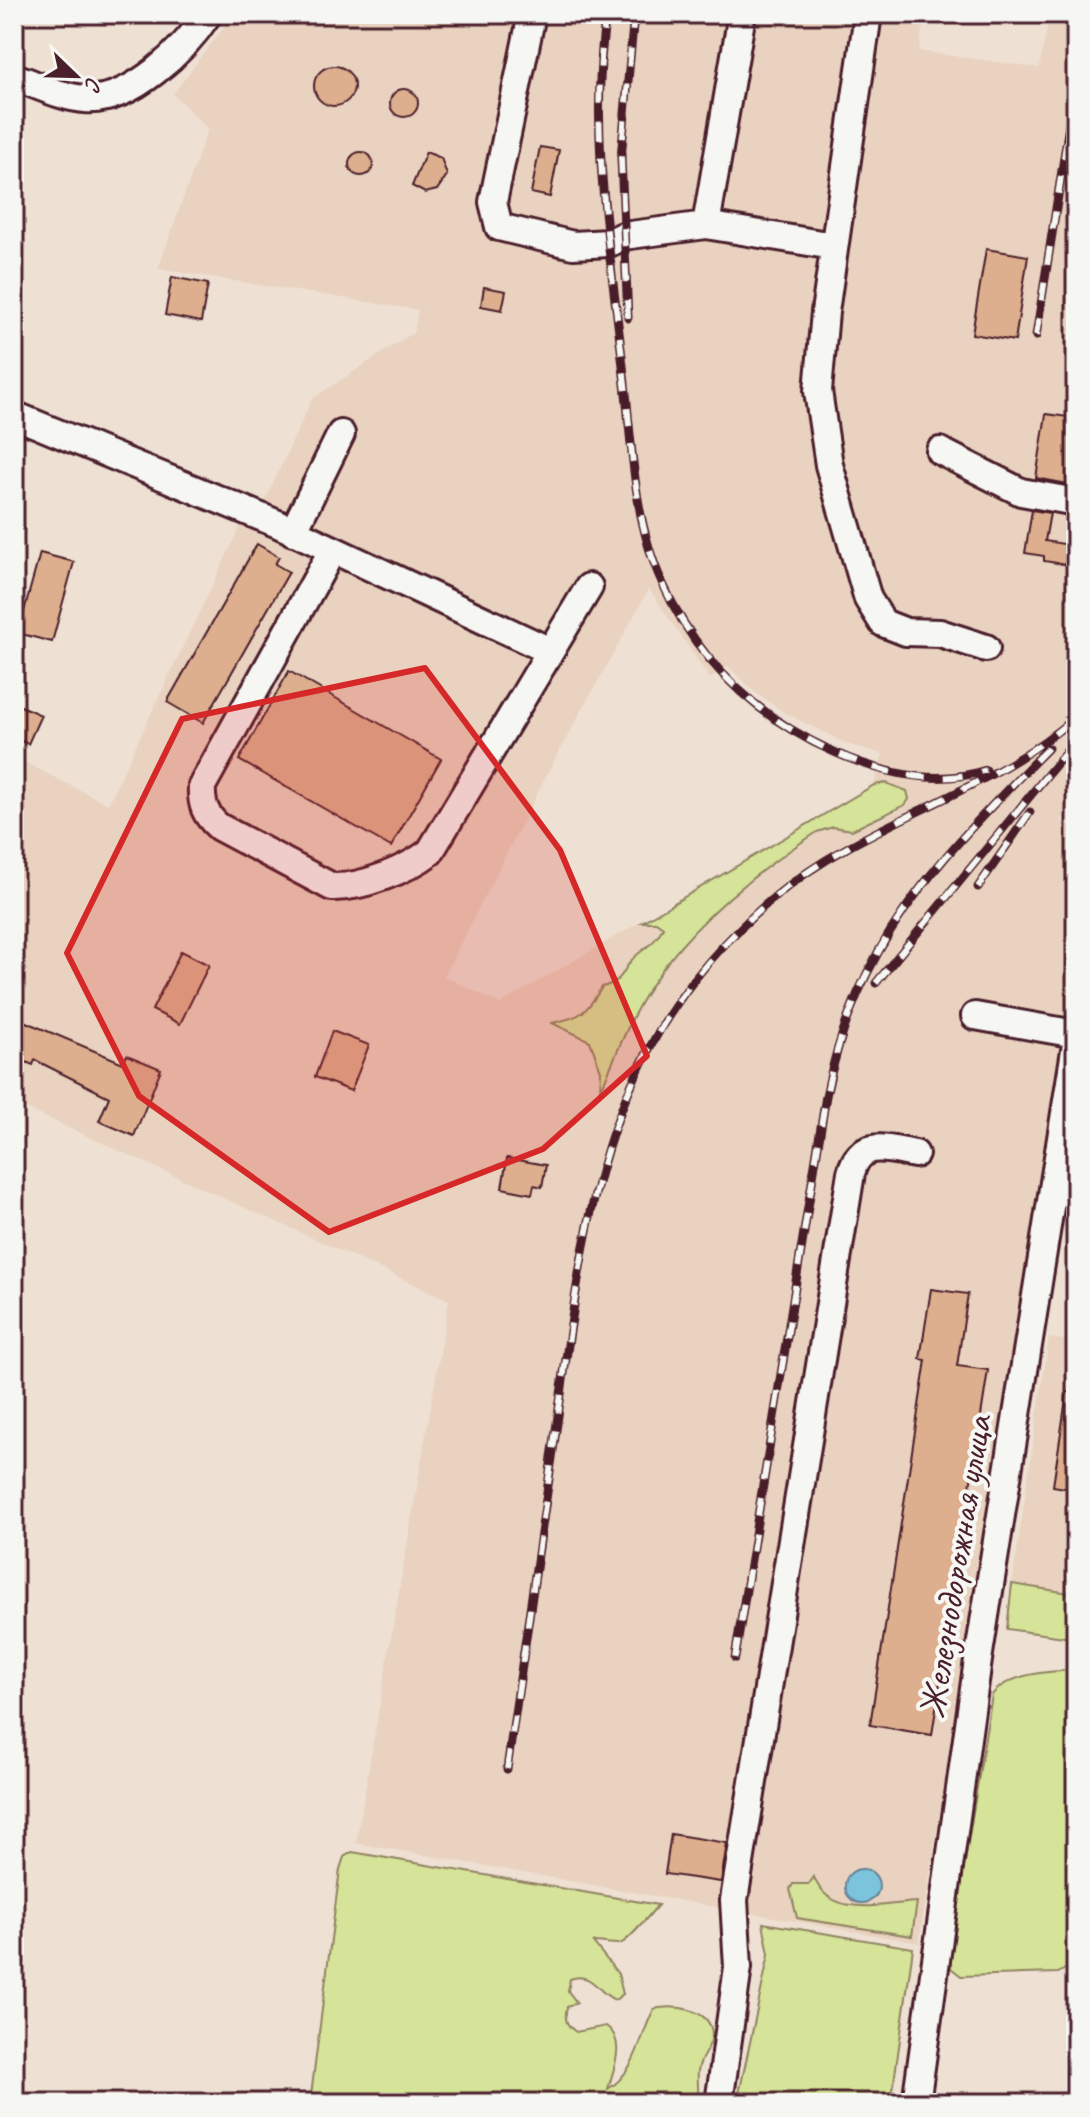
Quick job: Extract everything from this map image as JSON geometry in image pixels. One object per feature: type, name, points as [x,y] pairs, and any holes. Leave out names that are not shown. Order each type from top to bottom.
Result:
[{"type":"street","points":[[14,77],[86,100],[138,87],[195,34],[208,14]]},
{"type":"street","points":[[532,14],[493,202],[499,227],[573,245],[609,243],[623,236],[706,225],[833,246]]},
{"type":"street","points":[[706,225],[742,14]]},
{"type":"street","points":[[868,14],[833,246],[818,391],[829,465],[868,599],[883,623],[894,629],[940,633],[986,648]]},
{"type":"street","points":[[14,415],[293,532],[550,651]]},
{"type":"street","points":[[293,532],[341,434]]},
{"type":"street","points":[[940,451],[1021,492],[1076,502]]},
{"type":"street","points":[[332,551],[202,786],[201,799],[210,820],[219,827],[320,882],[345,887],[411,865],[430,852],[589,587]]},
{"type":"street","points":[[975,1016],[1076,1034]]},
{"type":"street","name":"Железнодорожная улица","points":[[916,2103],[978,1660],[1076,1044]]},
{"type":"street","points":[[719,2103],[738,1967],[734,1900],[851,1173],[854,1162],[866,1149],[877,1147],[915,1154]]},
{"type":"highlighted area","points":[[425,668],[560,850],[647,1056],[543,1149],[329,1232],[139,1096],[67,953],[182,719]]},
{"type":"shaded area","points":[[234,14],[925,14],[919,51],[1039,68],[1050,14],[1076,14],[1076,784],[1061,821],[1076,828],[1076,959],[919,1943],[356,1843],[449,1300],[14,1103],[14,757],[108,804],[241,525],[252,529],[312,399],[414,332],[418,310],[158,269],[208,129],[173,94]],"holes":[[[649,589],[710,679],[728,666],[757,694],[785,713],[849,745],[883,754],[874,785],[500,1004],[444,976],[557,755]]]},
{"type":"shaded area","points":[[1049,1338],[1076,1342],[1076,1594],[1012,1584]]},
{"type":"green space","points":[[886,783],[907,791],[909,799],[905,805],[852,830],[833,827],[817,832],[743,886],[696,929],[641,1002],[600,1092],[601,1071],[590,1041],[552,1023],[582,1012],[602,987],[620,977],[632,959],[655,939],[663,927],[656,922],[642,922],[874,785]]},
{"type":"green space","points":[[1012,1584],[1076,1594],[1076,1635],[1064,1637],[1007,1629]]},
{"type":"green space","points":[[1076,1670],[1076,1963],[1058,1973],[961,1976],[951,1968],[950,1954],[992,1695],[1008,1682],[1019,1678]]},
{"type":"green space","points":[[352,1852],[658,1905],[623,1943],[593,1942],[618,1974],[623,1994],[615,2000],[590,1980],[570,1979],[568,1991],[577,2003],[567,2007],[566,2018],[576,2032],[606,2026],[612,2032],[617,2056],[608,2089],[631,2063],[654,2009],[680,2008],[698,2014],[710,2026],[712,2035],[699,2066],[698,2103],[310,2103],[340,1869],[344,1857]]},
{"type":"green space","points":[[814,1877],[821,1890],[844,1904],[873,1906],[917,1902],[912,1936],[797,1918],[790,1889],[793,1884],[809,1884]]},
{"type":"green space","points":[[763,1923],[913,1948],[891,2103],[737,2103],[769,1954]]},
{"type":"water","points":[[862,1869],[874,1874],[879,1886],[874,1898],[862,1903],[850,1898],[845,1886],[850,1874]]},
{"type":"building","points":[[334,66],[348,72],[354,86],[348,100],[334,106],[320,100],[314,86],[320,72]]},
{"type":"building","points":[[404,89],[414,93],[418,103],[414,113],[404,117],[394,113],[390,103],[394,93]]},
{"type":"building","points":[[540,147],[559,150],[550,197],[531,193]]},
{"type":"building","points":[[361,152],[369,156],[373,164],[369,172],[361,176],[353,172],[349,164],[353,156]]},
{"type":"building","points":[[426,152],[441,158],[447,175],[437,190],[425,193],[412,186]]},
{"type":"building","points":[[986,249],[1028,256],[1015,341],[972,334]]},
{"type":"building","points":[[172,277],[208,284],[201,322],[165,315]]},
{"type":"building","points":[[484,287],[506,291],[502,310],[481,306]]},
{"type":"building","points":[[1046,414],[1076,418],[1073,485],[1036,478]]},
{"type":"building","points":[[1032,510],[1050,513],[1045,541],[1076,546],[1076,566],[1044,561],[1044,556],[1025,553]]},
{"type":"building","points":[[257,544],[279,557],[275,564],[289,572],[203,723],[167,702]]},
{"type":"building","points":[[40,553],[74,562],[52,642],[18,633]]},
{"type":"building","points":[[289,671],[441,759],[391,847],[239,760]]},
{"type":"building","points":[[14,703],[41,715],[28,744],[14,738]]},
{"type":"building","points":[[181,951],[209,965],[180,1024],[152,1010]]},
{"type":"building","points":[[14,1017],[123,1063],[127,1055],[161,1069],[134,1136],[99,1121],[109,1097],[35,1060],[33,1065],[14,1057]]},
{"type":"building","points":[[332,1031],[369,1045],[351,1091],[315,1077]]},
{"type":"building","points":[[507,1158],[546,1165],[542,1187],[534,1185],[532,1194],[502,1188]]},
{"type":"building","points":[[931,1289],[968,1294],[957,1366],[988,1370],[932,1735],[870,1725],[926,1360],[920,1359]]},
{"type":"building","points":[[1067,1392],[1076,1393],[1076,1490],[1053,1486]]},
{"type":"building","points":[[671,1834],[727,1843],[721,1882],[665,1874]]},
{"type":"railway","points":[[606,14],[601,59],[600,149],[635,480],[652,558],[676,610],[711,661],[732,683],[779,722],[806,738],[852,760],[908,775],[947,777],[986,770]]},
{"type":"railway","points":[[628,318],[621,158],[634,14]]},
{"type":"railway","points":[[1036,336],[1076,81]]},
{"type":"railway","points":[[507,1769],[579,1272],[593,1202],[612,1135],[638,1071],[673,1010],[718,951],[777,895],[849,846],[1005,767],[1076,716]]},
{"type":"railway","points":[[876,983],[1076,740]]},
{"type":"railway","points":[[735,1658],[826,1096],[840,1040],[859,991],[908,904],[972,827],[1048,748]]},
{"type":"railway","points":[[978,887],[1030,812]]}]
